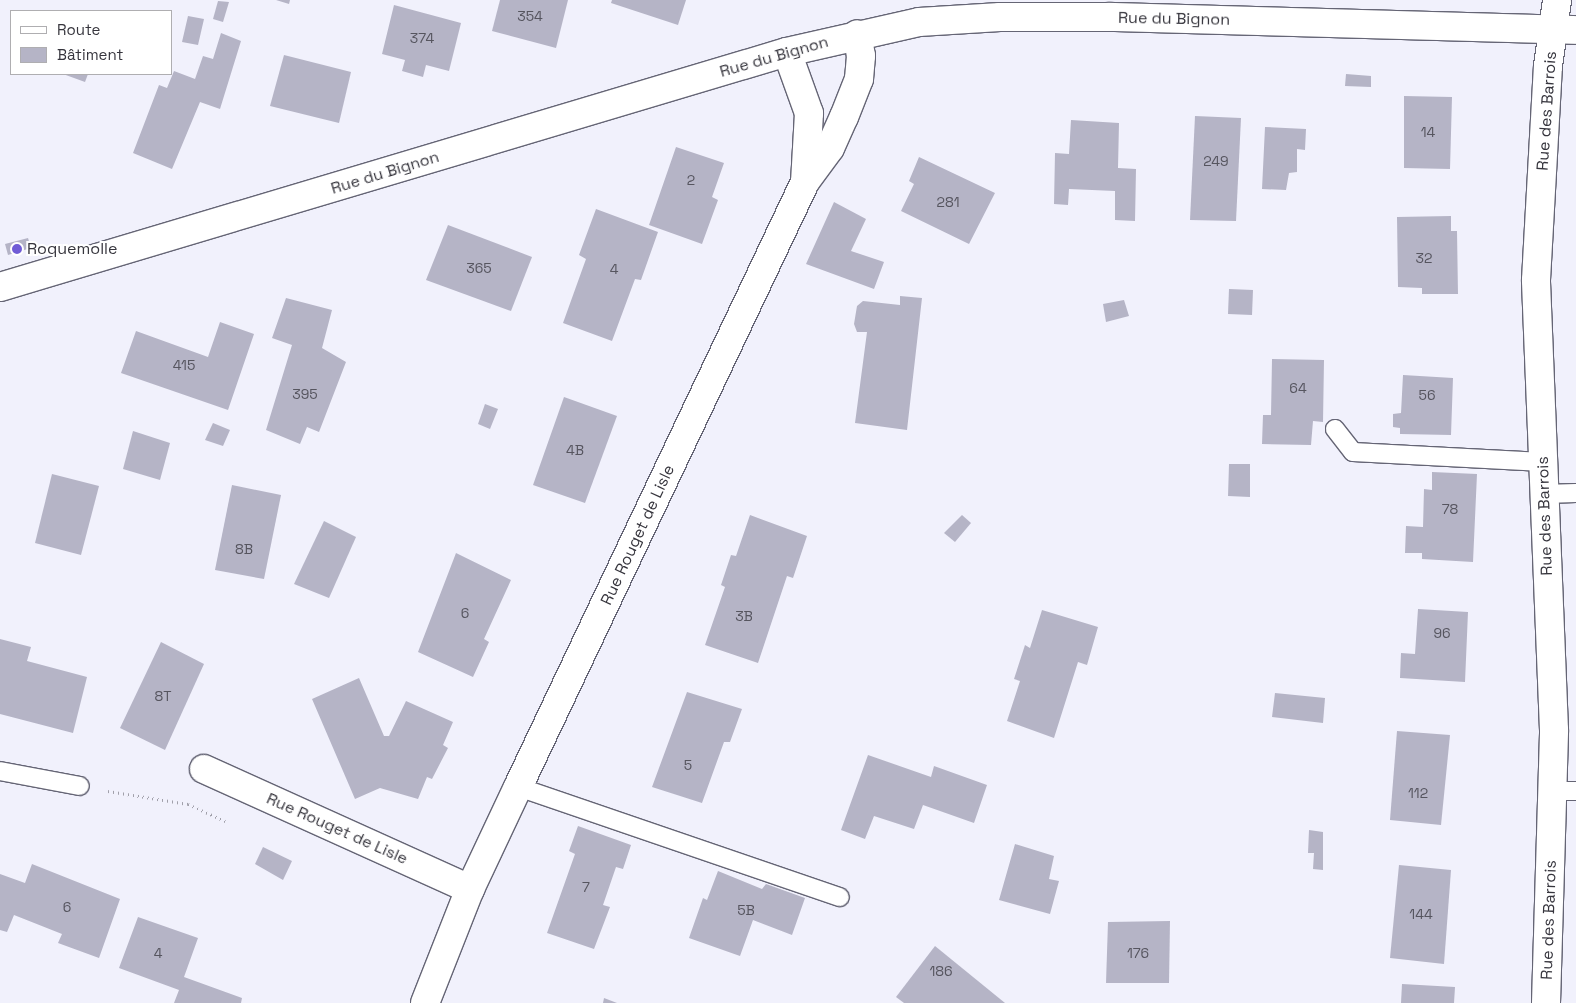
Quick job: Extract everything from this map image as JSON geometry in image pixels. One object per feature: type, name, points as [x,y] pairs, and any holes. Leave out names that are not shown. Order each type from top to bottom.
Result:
[{"type":"street","name":"Rue des Barrois","points":[[1546,1003],[1564,791],[1565,731],[1544,494],[1536,280],[1565,29],[1557,0]]},
{"type":"street","name":"Rue du Bignon","points":[[0,287],[787,52],[856,34],[919,22],[1000,16],[1565,29]]},
{"type":"street","name":"Rue Rouget de Lisle","points":[[425,1003],[470,889],[518,786],[806,182],[830,148],[860,79],[861,56],[856,34]]},
{"type":"street","name":"Rue Rouget de Lisle","points":[[787,52],[810,113],[806,182]]},
{"type":"street","name":"Rue Rouget de Lisle","points":[[204,769],[470,889]]},
{"type":"lane","points":[[1334,429],[1353,452],[1543,462]]},
{"type":"lane","points":[[1544,494],[1576,493]]},
{"type":"lane","points":[[0,771],[80,786]]},
{"type":"lane","points":[[518,786],[840,897]]},
{"type":"path","points":[[80,786],[188,804],[232,824]]},
{"type":"building","points":[[276,0],[290,0],[289,4]]},
{"type":"building","points":[[500,0],[568,0],[556,48],[492,31]]},
{"type":"building","points":[[612,0],[686,0],[678,25],[611,3]]},
{"type":"building","points":[[218,1],[229,2],[223,22],[213,19]]},
{"type":"building","points":[[394,5],[461,23],[449,71],[426,65],[423,77],[402,71],[405,60],[382,54]]},
{"type":"building","points":[[188,16],[204,19],[198,45],[182,42]]},
{"type":"building","points":[[221,33],[241,41],[220,109],[200,102],[172,169],[133,153],[159,85],[167,88],[174,71],[195,79],[203,56],[213,59]]},
{"type":"building","points":[[284,55],[351,72],[339,123],[270,106]]},
{"type":"building","points":[[1346,74],[1371,76],[1371,87],[1345,86]]},
{"type":"building","points":[[66,75],[88,75],[85,82]]},
{"type":"building","points":[[1404,96],[1452,97],[1450,169],[1404,168]]},
{"type":"building","points":[[1195,116],[1241,118],[1236,221],[1190,220]]},
{"type":"building","points":[[1071,120],[1119,123],[1118,168],[1136,169],[1135,221],[1115,220],[1115,191],[1069,189],[1068,205],[1054,204],[1055,153],[1069,154]]},
{"type":"building","points":[[1265,127],[1306,129],[1305,150],[1297,149],[1297,172],[1289,173],[1286,190],[1262,189]]},
{"type":"building","points":[[676,147],[724,163],[712,197],[718,200],[702,244],[649,225]]},
{"type":"building","points":[[919,157],[995,193],[969,244],[901,211],[914,184],[909,181]]},
{"type":"building","points":[[834,202],[866,219],[851,251],[884,262],[874,289],[806,264]]},
{"type":"building","points":[[596,209],[658,232],[641,280],[635,279],[612,341],[563,323],[586,259],[579,255]]},
{"type":"building","points":[[1451,216],[1451,231],[1457,231],[1458,294],[1422,294],[1422,288],[1398,287],[1397,217]]},
{"type":"building","points":[[448,225],[532,257],[511,311],[426,280]]},
{"type":"building","points":[[28,238],[31,248],[8,255],[5,244]]},
{"type":"building","points":[[1229,289],[1253,290],[1252,315],[1228,314]]},
{"type":"building","points":[[900,296],[922,298],[907,430],[855,423],[867,332],[857,332],[854,324],[857,306],[863,301],[900,305]]},
{"type":"building","points":[[286,298],[332,310],[322,348],[346,362],[319,432],[307,427],[300,444],[266,430],[292,345],[272,338]]},
{"type":"building","points":[[1124,300],[1129,316],[1106,322],[1103,304]]},
{"type":"building","points":[[220,322],[254,334],[228,410],[121,373],[136,331],[208,357]]},
{"type":"building","points":[[1272,359],[1324,360],[1323,422],[1313,421],[1311,445],[1262,444],[1263,415],[1271,415]]},
{"type":"building","points":[[1403,375],[1453,378],[1451,435],[1400,434],[1400,428],[1393,427],[1393,414],[1401,413]]},
{"type":"building","points":[[564,397],[617,416],[585,503],[533,485]]},
{"type":"building","points":[[485,404],[498,409],[490,429],[478,424]]},
{"type":"building","points":[[213,423],[230,430],[223,446],[205,440]]},
{"type":"building","points":[[133,431],[170,443],[160,480],[123,469]]},
{"type":"building","points":[[1229,464],[1250,464],[1250,497],[1228,496]]},
{"type":"building","points":[[1432,472],[1477,474],[1473,562],[1422,559],[1422,553],[1405,553],[1406,526],[1423,527],[1424,489],[1432,490]]},
{"type":"building","points":[[52,474],[99,486],[81,555],[35,543]]},
{"type":"building","points":[[232,485],[281,495],[264,579],[215,570]]},
{"type":"building","points":[[750,515],[807,536],[793,578],[787,576],[758,663],[705,645],[725,587],[721,585],[731,555],[736,556]]},
{"type":"building","points":[[962,515],[971,523],[955,542],[944,533]]},
{"type":"building","points":[[324,521],[356,537],[329,598],[294,584]]},
{"type":"building","points":[[456,553],[511,580],[484,639],[489,642],[473,677],[418,652]]},
{"type":"building","points":[[1418,609],[1468,612],[1465,682],[1400,678],[1401,653],[1415,654]]},
{"type":"building","points":[[1042,610],[1098,627],[1087,665],[1078,662],[1054,738],[1007,721],[1020,681],[1014,679],[1025,645],[1030,648]]},
{"type":"building","points":[[0,639],[31,647],[27,661],[87,677],[73,733],[0,714]]},
{"type":"building","points":[[161,642],[204,664],[165,750],[120,728]]},
{"type":"building","points":[[359,678],[384,736],[389,736],[406,701],[453,722],[443,745],[448,748],[432,779],[427,777],[418,799],[380,788],[355,799],[312,699]]},
{"type":"building","points":[[687,692],[742,709],[730,742],[724,742],[702,803],[652,787]]},
{"type":"building","points":[[1275,693],[1325,698],[1323,723],[1272,717]]},
{"type":"building","points":[[1397,731],[1450,735],[1441,825],[1390,820]]},
{"type":"building","points":[[868,755],[931,777],[934,766],[987,785],[974,823],[923,805],[914,829],[874,816],[865,839],[841,830]]},
{"type":"building","points":[[578,826],[631,845],[623,869],[616,867],[603,905],[610,907],[594,949],[547,933],[575,854],[569,851]]},
{"type":"building","points":[[1309,830],[1323,832],[1323,870],[1313,869],[1314,853],[1308,853]]},
{"type":"building","points":[[1015,844],[1054,856],[1049,879],[1059,881],[1050,914],[999,900]]},
{"type":"building","points":[[263,847],[292,861],[283,880],[255,864]]},
{"type":"building","points":[[32,864],[120,899],[99,958],[58,943],[62,934],[14,915],[7,932],[0,930],[0,874],[25,883]]},
{"type":"building","points":[[1399,865],[1451,870],[1444,964],[1390,958]]},
{"type":"building","points":[[718,871],[762,889],[766,884],[805,898],[792,935],[753,920],[740,956],[689,938],[703,898],[707,900]]},
{"type":"building","points":[[138,917],[198,938],[184,977],[242,998],[241,1003],[174,1003],[179,990],[119,968]]},
{"type":"building","points":[[1170,921],[1169,983],[1106,983],[1108,922]]},
{"type":"building","points":[[935,946],[1005,1003],[904,1003],[896,997]]},
{"type":"building","points":[[1402,984],[1455,987],[1454,1003],[1401,1003]]},
{"type":"building","points":[[604,998],[617,1003],[603,1003]]},
{"type":"place","name":"Roquemolle","points":[[17,249]]}]
